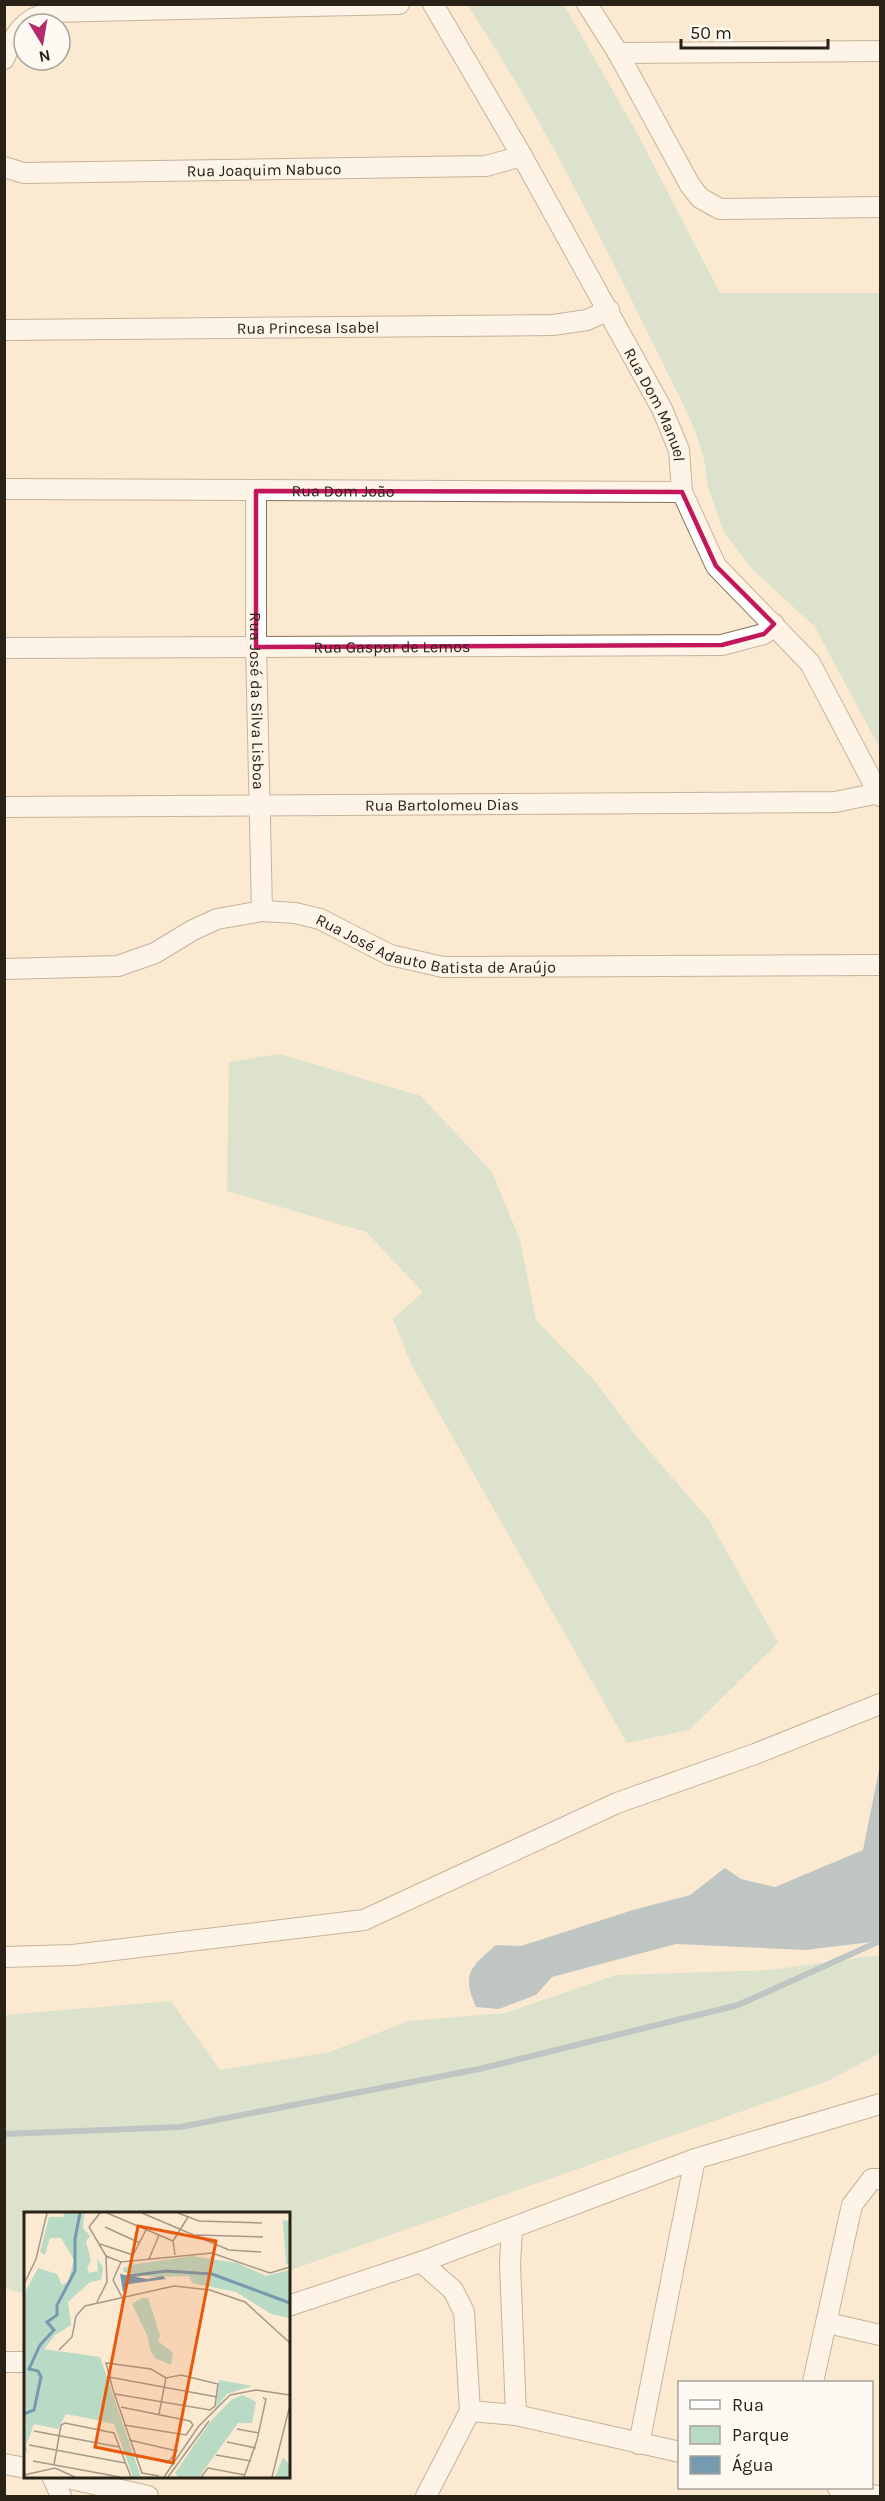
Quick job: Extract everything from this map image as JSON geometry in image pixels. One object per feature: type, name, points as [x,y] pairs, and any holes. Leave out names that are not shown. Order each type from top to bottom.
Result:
[{"type":"street","points":[[4,59],[13,37],[29,20],[51,12],[399,4]]},
{"type":"street","name":"Rua Dom Manuel","points":[[433,4],[609,310],[662,410],[679,450],[682,492],[716,566],[810,663],[880,794]]},
{"type":"street","points":[[587,4],[618,53],[690,185],[700,198],[720,208],[880,207]]},
{"type":"street","points":[[618,53],[880,51]]},
{"type":"street","name":"Rua Joaquim Nabuco","points":[[4,167],[24,173],[486,166],[522,156]]},
{"type":"street","name":"Rua Princesa Isabel","points":[[4,330],[553,325],[587,320],[609,310]]},
{"type":"street","name":"Rua Dom João","points":[[4,489],[682,492]]},
{"type":"street","name":"Rua José da Silva Lisboa","points":[[256,491],[258,805],[262,911]]},
{"type":"street","name":"Rua Gaspar de Lemos","points":[[4,648],[722,645],[764,634],[774,624]]},
{"type":"street","name":"Rua Bartolomeu Dias","points":[[4,807],[835,802],[880,794]]},
{"type":"street","name":"Rua José Adauto Batista de Araújo","points":[[4,969],[118,966],[155,953],[193,930],[217,919],[262,911],[295,913],[320,919],[390,955],[442,967],[880,965]]},
{"type":"street","points":[[4,1957],[73,1955],[364,1920],[617,1803],[766,1750],[880,1704]]},
{"type":"street","points":[[290,2305],[421,2262],[695,2159],[880,2104]]},
{"type":"street","points":[[639,2444],[695,2159]]},
{"type":"street","points":[[813,2381],[828,2323],[852,2205],[872,2179],[880,2179]]},
{"type":"street","points":[[513,2228],[510,2264],[516,2415]]},
{"type":"street","points":[[421,2262],[453,2290],[464,2312],[470,2411],[426,2496]]},
{"type":"street","points":[[828,2323],[880,2335]]},
{"type":"street","points":[[4,2362],[24,2362]]},
{"type":"street","points":[[470,2411],[516,2415],[678,2452]]},
{"type":"street","points":[[4,2464],[24,2469]]},
{"type":"street","points":[[53,2477],[61,2496]]},
{"type":"street","points":[[67,2477],[148,2496]]},
{"type":"street","points":[[847,2489],[878,2496]]},
{"type":"highlighted area","points":[[256,491],[682,492],[716,566],[774,624],[764,634],[722,645],[256,647]]},
{"type":"green space","points":[[467,5],[564,5],[637,133],[720,293],[880,293],[880,749],[815,627],[753,570],[724,532],[708,487],[704,459],[696,433],[685,408],[609,254],[555,152],[498,53]]},
{"type":"green space","points":[[280,1054],[421,1096],[492,1172],[520,1240],[536,1320],[594,1380],[638,1438],[709,1520],[778,1643],[689,1730],[627,1743],[412,1366],[393,1319],[423,1292],[366,1232],[227,1191],[229,1062]]},
{"type":"green space","points":[[880,1955],[880,2053],[828,2081],[290,2270],[290,2212],[24,2212],[24,2294],[5,2288],[5,2015],[171,2001],[220,2070],[330,2052],[408,2021],[505,2013],[616,1975],[770,1970]]},
{"type":"water","points":[[880,1765],[880,1941],[805,1950],[676,1944],[552,1977],[536,1995],[499,2009],[476,2007],[469,1986],[469,1978],[475,1965],[496,1945],[521,1946],[633,1910],[690,1895],[725,1868],[741,1879],[775,1887],[863,1850]]},
{"type":"waterway","points":[[4,2134],[180,2127],[479,2069],[738,2005],[880,1941]]}]
